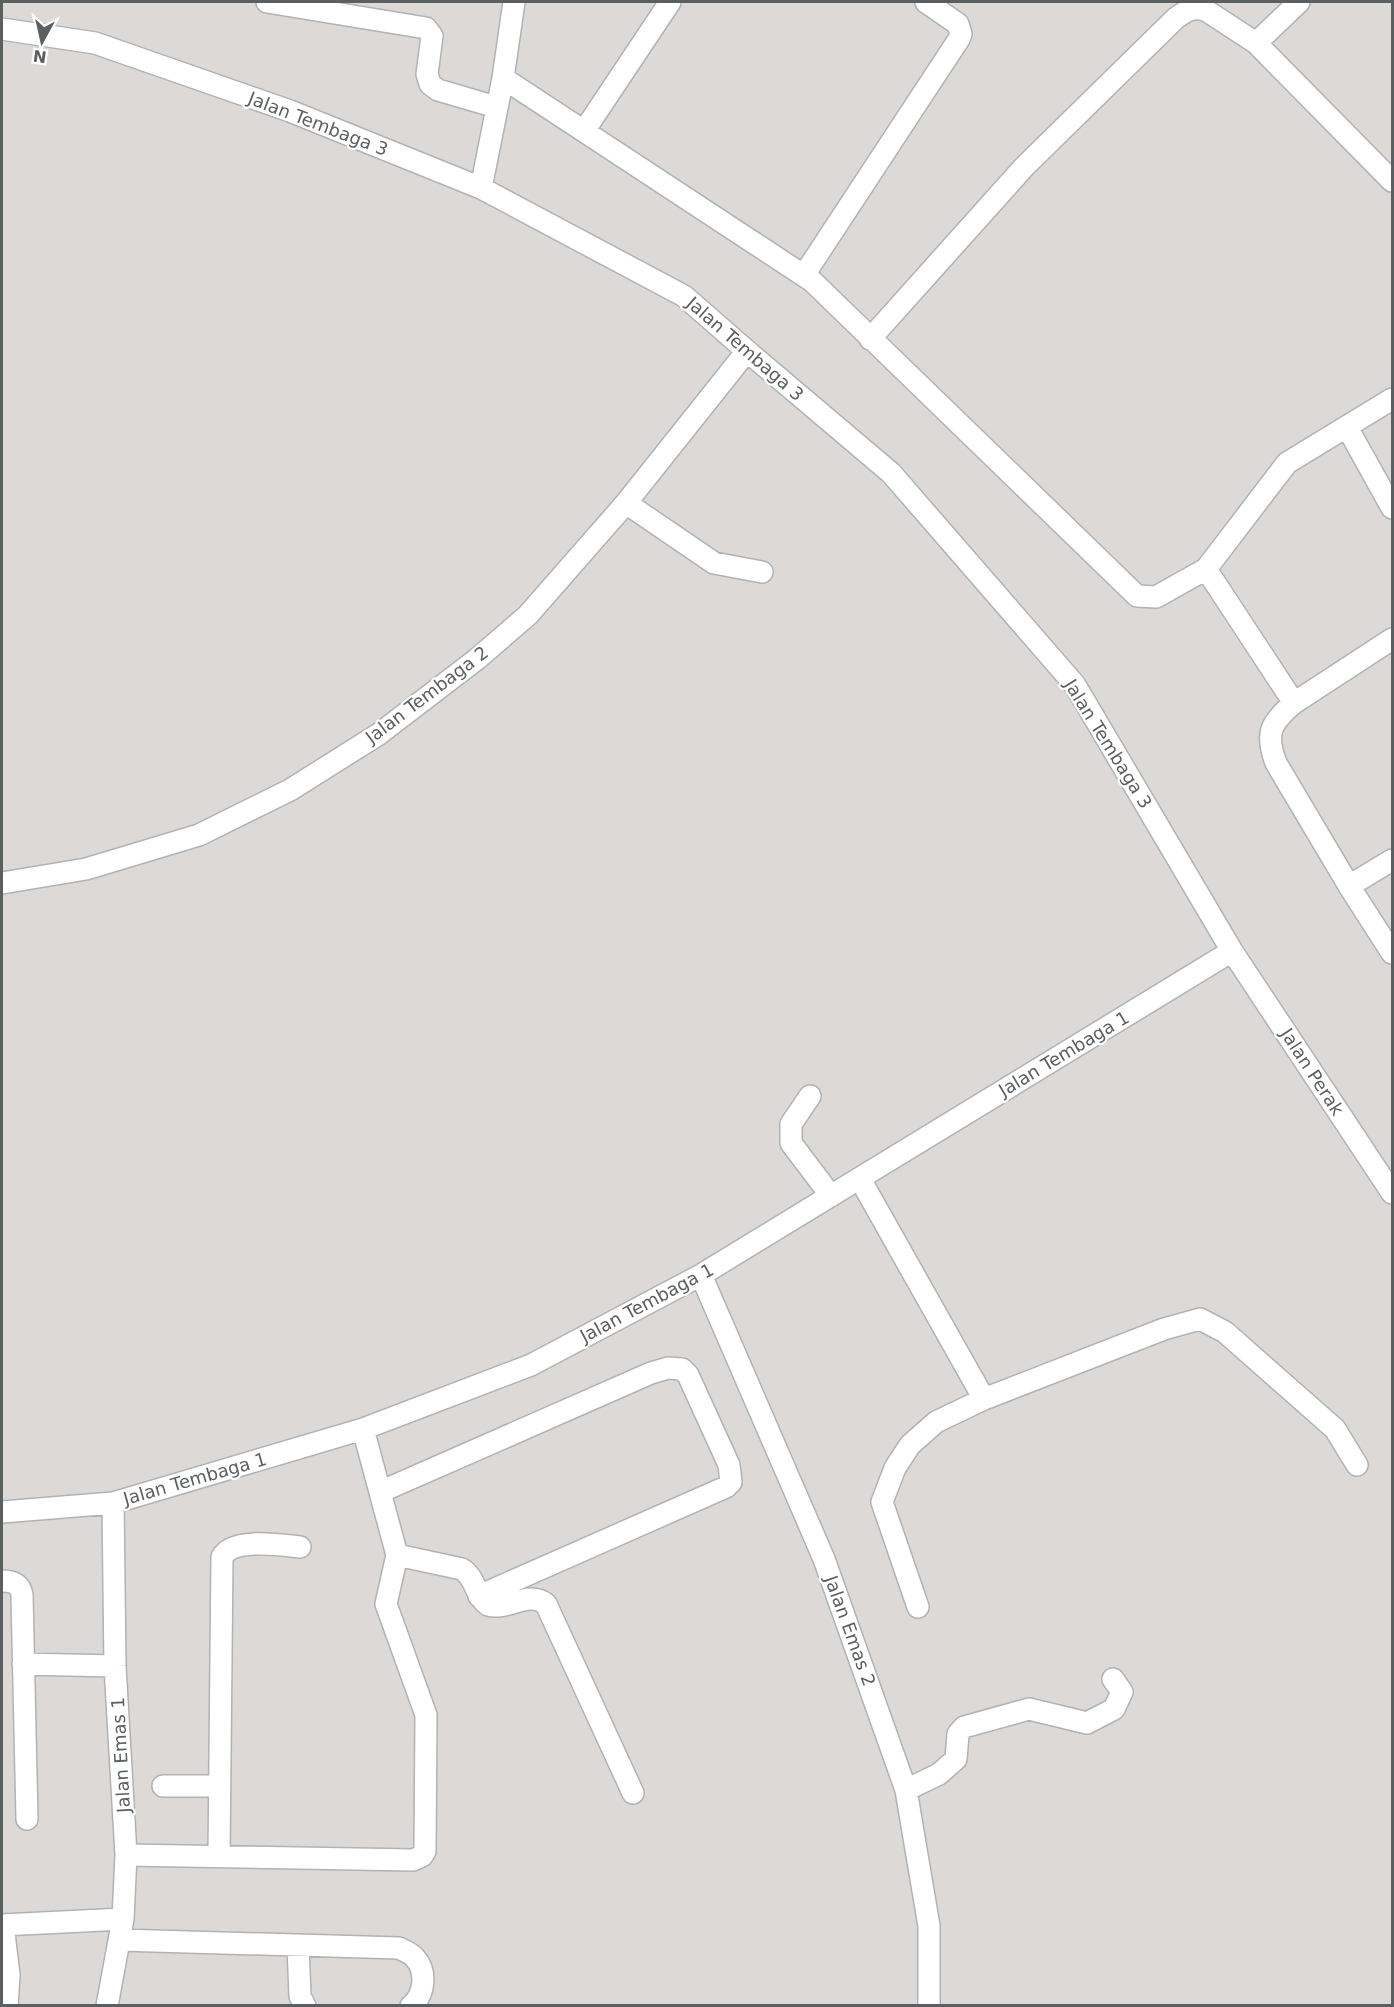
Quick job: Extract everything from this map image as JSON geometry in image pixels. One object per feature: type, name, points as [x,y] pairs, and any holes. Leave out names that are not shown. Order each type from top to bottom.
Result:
[{"type":"street","points":[[267,2],[426,28],[432,36],[427,74],[429,84],[438,90],[496,107]]},
{"type":"street","points":[[481,188],[503,78],[514,2]]},
{"type":"street","points":[[584,130],[670,2]]},
{"type":"street","points":[[804,275],[959,39],[961,34],[958,24],[926,2]]},
{"type":"street","points":[[1256,43],[1299,2]]},
{"type":"street","points":[[870,339],[1024,167],[1176,18],[1190,9],[1200,8],[1218,17],[1256,43],[1392,181]]},
{"type":"street","name":"Jalan Tembaga 3","points":[[2,28],[95,42],[290,111],[481,188],[684,296],[891,473],[1075,685],[1232,951]]},
{"type":"street","points":[[503,78],[812,281],[1137,596],[1156,597],[1206,569],[1287,463],[1392,399]]},
{"type":"street","name":"Jalan Tembaga 2","points":[[2,883],[86,869],[199,835],[290,790],[379,734],[477,659],[528,615],[626,503],[747,351]]},
{"type":"street","points":[[1347,427],[1392,508]]},
{"type":"street","points":[[626,503],[714,563],[762,572]]},
{"type":"street","points":[[1206,569],[1294,704]]},
{"type":"street","points":[[1390,942],[1349,886],[1276,764],[1271,750],[1271,735],[1278,716],[1392,639]]},
{"type":"street","points":[[1349,886],[1392,860]]},
{"type":"street","name":"Jalan Tembaga 1","points":[[2,1512],[113,1503],[363,1429],[531,1365],[701,1275],[1232,951]]},
{"type":"street","name":"Jalan Perak","points":[[1232,951],[1392,1193]]},
{"type":"street","points":[[810,1096],[791,1124],[791,1143],[831,1196]]},
{"type":"street","points":[[860,1179],[984,1399]]},
{"type":"street","name":"Jalan Emas 2","points":[[701,1275],[824,1559],[906,1790],[929,1926],[929,2006]]},
{"type":"street","points":[[918,1608],[882,1502],[895,1468],[910,1445],[936,1422],[984,1399],[1164,1329],[1200,1319],[1225,1332],[1335,1429],[1357,1465]]},
{"type":"street","points":[[380,1492],[651,1373],[668,1368],[682,1369],[688,1375],[729,1465],[731,1482],[726,1487],[479,1596]]},
{"type":"street","points":[[126,1855],[413,1860],[422,1856],[425,1851],[426,1715],[386,1604],[397,1555],[363,1429]]},
{"type":"street","name":"Jalan Emas 1","points":[[107,2006],[123,1919],[126,1855],[115,1666],[113,1503]]},
{"type":"street","points":[[219,1856],[222,1557],[227,1550],[255,1543],[300,1547]]},
{"type":"street","points":[[397,1555],[462,1569],[470,1575],[482,1601],[495,1607],[534,1598],[546,1604],[633,1793]]},
{"type":"street","points":[[2,1581],[14,1582],[21,1590],[27,1819]]},
{"type":"street","points":[[23,1664],[115,1666]]},
{"type":"street","points":[[906,1790],[939,1774],[956,1759],[958,1734],[964,1727],[1029,1709],[1087,1723],[1114,1709],[1122,1692],[1113,1679]]},
{"type":"street","points":[[163,1786],[218,1786]]},
{"type":"street","points":[[7,2006],[9,1975],[2,1925],[123,1919]]},
{"type":"street","points":[[120,1940],[399,1948],[410,1953],[421,1969],[423,1981],[420,1995],[411,2006]]},
{"type":"street","points":[[298,1946],[300,1996],[305,2006]]},
{"type":"shaded area","points":[[2,2],[1392,2],[1392,2005],[2,2006]]}]
